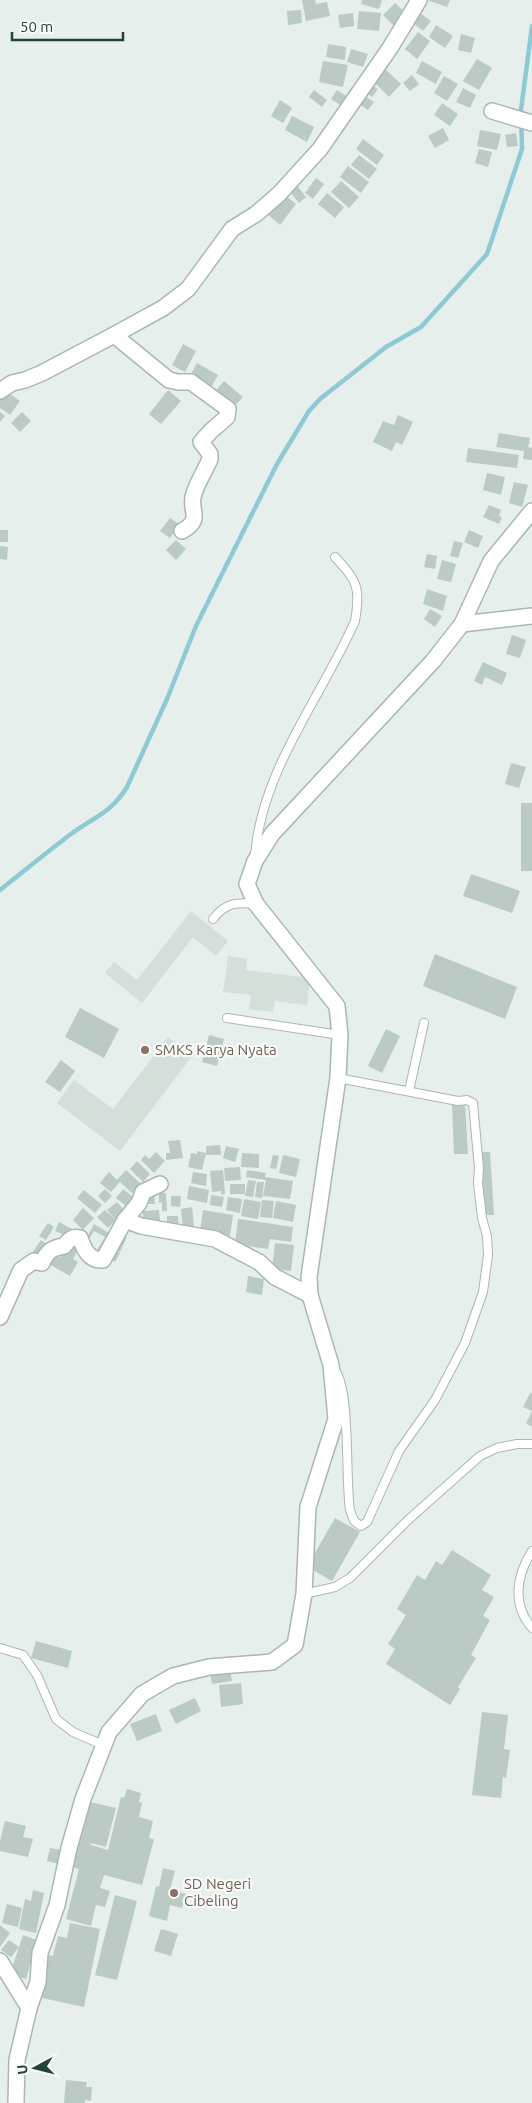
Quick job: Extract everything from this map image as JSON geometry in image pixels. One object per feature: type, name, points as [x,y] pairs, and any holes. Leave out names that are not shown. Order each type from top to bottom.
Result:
[{"type":"street","points":[[0,391],[12,383],[42,373],[176,300],[193,283],[232,229],[260,210],[300,172],[320,149],[390,48],[418,0]]},
{"type":"street","points":[[492,111],[532,123]]},
{"type":"street","points":[[114,334],[131,351],[169,380],[191,382],[228,409],[227,417],[201,442],[210,454],[210,459],[193,496],[196,511],[193,522],[182,531]]},
{"type":"street","points":[[16,2103],[17,2060],[29,2008],[38,1982],[40,1953],[57,1906],[74,1832],[94,1768],[109,1732],[142,1694],[173,1676],[210,1667],[272,1662],[295,1645],[304,1594],[308,1508],[336,1419],[331,1365],[310,1295],[309,1277],[338,1078],[340,1035],[337,1006],[256,904],[247,884],[255,861],[272,834],[433,661],[462,624],[491,561],[532,511]]},
{"type":"street","points":[[462,624],[532,616]]},
{"type":"street","points":[[0,1317],[21,1270],[34,1261],[42,1262],[46,1254],[52,1249],[64,1246],[73,1238],[80,1238],[86,1254],[99,1261],[103,1260],[143,1192],[160,1184]]},
{"type":"street","points":[[126,1220],[141,1226],[215,1239],[259,1262],[275,1277],[310,1295]]},
{"type":"street","points":[[0,1961],[29,2008]]},
{"type":"lane","points":[[255,861],[259,821],[280,763],[355,621],[358,606],[358,586],[335,557]]},
{"type":"lane","points":[[212,919],[231,904],[240,902],[256,904]]},
{"type":"lane","points":[[227,1018],[340,1035]]},
{"type":"lane","points":[[409,1092],[424,1023]]},
{"type":"lane","points":[[331,1365],[338,1373],[343,1391],[350,1510],[354,1521],[361,1526],[367,1522],[399,1451],[435,1400],[465,1343],[478,1310],[487,1271],[487,1236],[482,1218],[478,1183],[479,1168],[473,1103],[467,1100],[458,1101],[338,1078]]},
{"type":"lane","points":[[304,1594],[335,1588],[350,1578],[402,1527],[480,1456],[497,1448],[516,1444],[532,1444]]},
{"type":"lane","points":[[532,1551],[525,1561],[518,1594],[521,1613],[532,1628]]},
{"type":"lane","points":[[0,1648],[23,1655],[37,1675],[56,1719],[73,1732],[103,1745]]},
{"type":"shaded area","points":[[191,911],[228,941],[216,956],[193,937],[142,1003],[105,973],[114,962],[137,980]]},
{"type":"shaded area","points":[[228,956],[247,959],[246,970],[310,978],[307,1005],[275,1001],[273,1012],[249,1009],[251,995],[223,992]]},
{"type":"shaded area","points":[[168,1037],[192,1056],[120,1151],[57,1103],[74,1080],[113,1109]]},
{"type":"building","points":[[302,0],[315,0],[316,4],[327,2],[330,16],[306,21]]},
{"type":"building","points":[[362,0],[382,0],[379,9],[361,4]]},
{"type":"building","points":[[427,0],[450,0],[447,7]]},
{"type":"building","points":[[395,3],[407,14],[395,27],[383,15]]},
{"type":"building","points":[[301,10],[302,23],[288,25],[287,11]]},
{"type":"building","points":[[359,11],[381,13],[379,31],[357,29]]},
{"type":"building","points":[[353,13],[354,26],[340,28],[338,15]]},
{"type":"building","points":[[420,13],[431,21],[423,31],[413,23]]},
{"type":"building","points":[[436,25],[453,36],[445,48],[429,37]]},
{"type":"building","points":[[418,32],[430,41],[417,59],[405,49]]},
{"type":"building","points":[[461,34],[475,38],[471,53],[458,50]]},
{"type":"building","points":[[328,44],[346,47],[345,60],[326,57]]},
{"type":"building","points":[[351,49],[368,54],[363,67],[347,62]]},
{"type":"building","points":[[477,59],[492,68],[479,90],[463,81]]},
{"type":"building","points":[[323,61],[348,65],[343,87],[319,82]]},
{"type":"building","points":[[422,61],[442,72],[436,84],[416,73]]},
{"type":"building","points":[[383,67],[401,84],[389,97],[371,79]]},
{"type":"building","points":[[412,75],[419,84],[410,91],[403,83]]},
{"type":"building","points":[[444,76],[458,84],[447,101],[434,93]]},
{"type":"building","points":[[371,84],[378,89],[372,97],[366,92]]},
{"type":"building","points":[[463,88],[476,95],[470,108],[456,102]]},
{"type":"building","points":[[314,90],[327,100],[322,107],[309,97]]},
{"type":"building","points":[[337,90],[346,96],[340,105],[331,99]]},
{"type":"building","points":[[362,94],[374,102],[368,110],[356,102]]},
{"type":"building","points":[[280,100],[292,108],[283,123],[271,116]]},
{"type":"building","points":[[442,103],[458,114],[450,126],[434,115]]},
{"type":"building","points":[[292,116],[314,127],[307,142],[285,130]]},
{"type":"building","points":[[443,128],[449,140],[435,148],[428,136]]},
{"type":"building","points":[[480,130],[501,134],[497,150],[477,146]]},
{"type":"building","points":[[516,133],[518,146],[507,147],[505,135]]},
{"type":"building","points":[[363,139],[384,155],[377,165],[356,149]]},
{"type":"building","points":[[479,149],[492,152],[488,167],[475,163]]},
{"type":"building","points":[[359,155],[377,169],[369,179],[351,165]]},
{"type":"building","points":[[348,166],[369,182],[361,193],[340,177]]},
{"type":"building","points":[[316,178],[324,184],[313,199],[305,193]]},
{"type":"building","points":[[341,181],[359,197],[349,208],[331,192]]},
{"type":"building","points":[[294,182],[306,197],[299,203],[287,188]]},
{"type":"building","points":[[327,193],[344,207],[335,218],[318,204]]},
{"type":"building","points":[[283,194],[296,204],[280,225],[267,214]]},
{"type":"building","points":[[183,344],[196,351],[185,372],[172,365]]},
{"type":"building","points":[[197,363],[218,375],[210,389],[189,378]]},
{"type":"building","points":[[224,381],[243,397],[232,409],[214,393]]},
{"type":"building","points":[[168,390],[181,401],[161,424],[149,414]]},
{"type":"building","points":[[6,391],[20,401],[10,415],[0,408],[0,400]]},
{"type":"building","points":[[0,412],[5,416],[0,422]]},
{"type":"building","points":[[22,412],[31,421],[20,432],[11,423]]},
{"type":"building","points":[[398,415],[413,422],[402,445],[396,442],[392,451],[373,442],[383,421],[394,425]]},
{"type":"building","points":[[499,433],[530,438],[528,447],[532,448],[532,460],[523,459],[524,451],[496,447]]},
{"type":"building","points":[[468,448],[519,455],[517,468],[466,462]]},
{"type":"building","points":[[487,473],[505,477],[501,495],[483,490]]},
{"type":"building","points":[[514,482],[528,485],[522,507],[509,503]]},
{"type":"building","points":[[489,505],[501,510],[499,516],[502,517],[499,524],[483,517]]},
{"type":"building","points":[[170,518],[180,525],[170,538],[160,531]]},
{"type":"building","points":[[0,530],[8,530],[8,542],[0,542]]},
{"type":"building","points":[[469,530],[483,536],[478,548],[464,542]]},
{"type":"building","points":[[176,540],[186,549],[176,560],[166,550]]},
{"type":"building","points":[[454,541],[463,543],[458,558],[450,556]]},
{"type":"building","points":[[0,546],[8,547],[7,560],[0,559]]},
{"type":"building","points":[[427,554],[437,556],[435,569],[424,567]]},
{"type":"building","points":[[442,560],[456,564],[451,582],[437,579]]},
{"type":"building","points":[[427,589],[447,596],[443,611],[423,604]]},
{"type":"building","points":[[430,609],[442,616],[435,627],[424,619]]},
{"type":"building","points":[[512,635],[526,640],[520,658],[506,654]]},
{"type":"building","points":[[483,662],[507,673],[502,685],[485,677],[482,685],[474,681]]},
{"type":"building","points":[[511,763],[526,767],[519,788],[505,784]]},
{"type":"building","points":[[521,803],[532,803],[532,871],[521,871]]},
{"type":"building","points":[[471,874],[520,891],[512,913],[463,896]]},
{"type":"building","points":[[435,954],[517,987],[505,1019],[423,986]]},
{"type":"building","points":[[80,1008],[119,1029],[104,1058],[65,1037]]},
{"type":"building","points":[[386,1029],[400,1036],[382,1073],[368,1066]]},
{"type":"building","points":[[209,1035],[224,1039],[217,1066],[202,1062]]},
{"type":"building","points":[[61,1060],[75,1071],[60,1092],[45,1082]]},
{"type":"building","points":[[465,1103],[468,1154],[454,1154],[452,1104]]},
{"type":"building","points":[[180,1140],[183,1158],[166,1160],[166,1153],[170,1153],[168,1141]]},
{"type":"building","points":[[220,1145],[221,1155],[206,1155],[206,1146]]},
{"type":"building","points":[[226,1146],[239,1149],[235,1162],[223,1158]]},
{"type":"building","points":[[197,1151],[206,1153],[202,1170],[188,1167],[191,1153],[197,1154]]},
{"type":"building","points":[[156,1152],[165,1161],[154,1173],[141,1160],[145,1155],[149,1159]]},
{"type":"building","points":[[480,1152],[490,1152],[494,1215],[483,1215]]},
{"type":"building","points":[[242,1153],[259,1154],[259,1168],[241,1167]]},
{"type":"building","points":[[273,1155],[279,1156],[276,1169],[270,1168]]},
{"type":"building","points":[[283,1155],[300,1159],[296,1177],[279,1173]]},
{"type":"building","points":[[137,1161],[150,1174],[143,1182],[130,1169]]},
{"type":"building","points":[[240,1167],[241,1180],[225,1181],[224,1168]]},
{"type":"building","points":[[126,1170],[141,1184],[132,1193],[120,1182],[111,1192],[100,1183],[109,1172],[117,1180]]},
{"type":"building","points":[[223,1170],[225,1194],[221,1195],[221,1191],[212,1192],[210,1171]]},
{"type":"building","points":[[247,1170],[266,1173],[265,1177],[293,1181],[290,1199],[263,1196],[266,1180],[246,1177]]},
{"type":"building","points":[[193,1172],[207,1174],[206,1186],[191,1183]]},
{"type":"building","points":[[248,1180],[256,1181],[253,1197],[245,1196]]},
{"type":"building","points":[[257,1182],[264,1182],[262,1198],[255,1197]]},
{"type":"building","points":[[230,1184],[245,1184],[245,1194],[230,1194]]},
{"type":"building","points":[[189,1186],[209,1190],[207,1203],[187,1199]]},
{"type":"building","points":[[105,1189],[112,1196],[105,1203],[98,1196]]},
{"type":"building","points":[[123,1189],[133,1197],[126,1206],[116,1198]]},
{"type":"building","points":[[84,1190],[102,1205],[95,1213],[77,1198]]},
{"type":"building","points":[[154,1193],[155,1204],[145,1204],[144,1194]]},
{"type":"building","points":[[159,1193],[166,1193],[167,1211],[162,1211],[162,1202],[159,1203]]},
{"type":"building","points":[[211,1195],[224,1197],[222,1207],[210,1205]]},
{"type":"building","points":[[171,1196],[181,1196],[180,1207],[171,1206]]},
{"type":"building","points":[[228,1197],[242,1199],[240,1213],[226,1210]]},
{"type":"building","points":[[244,1199],[261,1202],[258,1219],[241,1216]]},
{"type":"building","points":[[262,1200],[274,1201],[272,1218],[260,1217]]},
{"type":"building","points":[[276,1201],[296,1205],[293,1222],[273,1218]]},
{"type":"building","points":[[117,1202],[125,1211],[115,1219],[107,1210]]},
{"type":"building","points":[[192,1207],[194,1227],[183,1228],[181,1209]]},
{"type":"building","points":[[83,1208],[94,1218],[83,1230],[73,1220]]},
{"type":"building","points":[[105,1210],[116,1220],[108,1228],[97,1217]]},
{"type":"building","points":[[159,1210],[160,1221],[143,1221],[143,1211]]},
{"type":"building","points":[[203,1210],[233,1215],[230,1236],[200,1231]]},
{"type":"building","points":[[167,1216],[178,1216],[179,1227],[167,1227]]},
{"type":"building","points":[[238,1219],[293,1227],[291,1242],[270,1239],[268,1249],[235,1244]]},
{"type":"building","points":[[59,1222],[72,1229],[66,1241],[60,1238],[62,1234],[55,1231]]},
{"type":"building","points":[[48,1223],[54,1227],[46,1240],[39,1236]]},
{"type":"building","points":[[94,1224],[112,1235],[101,1255],[96,1252],[105,1237],[94,1231],[87,1243],[85,1241]]},
{"type":"building","points":[[120,1234],[127,1237],[120,1252],[113,1249]]},
{"type":"building","points":[[41,1240],[48,1245],[39,1258],[32,1253]]},
{"type":"building","points":[[70,1241],[80,1247],[73,1259],[78,1262],[70,1276],[47,1263],[53,1252],[61,1257]]},
{"type":"building","points":[[275,1243],[294,1245],[291,1271],[272,1269]]},
{"type":"building","points":[[113,1249],[120,1253],[115,1262],[108,1258]]},
{"type":"building","points":[[248,1276],[264,1279],[262,1295],[246,1292]]},
{"type":"building","points":[[530,1393],[532,1394],[532,1411],[523,1407]]},
{"type":"building","points":[[532,1411],[532,1427],[526,1423]]},
{"type":"building","points":[[335,1518],[360,1532],[332,1581],[307,1567]]},
{"type":"building","points":[[452,1550],[491,1575],[482,1590],[494,1597],[483,1616],[490,1620],[471,1655],[476,1658],[458,1687],[460,1689],[450,1705],[386,1664],[395,1649],[388,1644],[406,1615],[397,1609],[417,1575],[425,1580],[436,1561],[442,1565]]},
{"type":"building","points":[[36,1641],[72,1651],[68,1668],[31,1658]]},
{"type":"building","points":[[230,1669],[232,1681],[212,1684],[210,1673]]},
{"type":"building","points":[[241,1683],[243,1704],[221,1707],[219,1685]]},
{"type":"building","points":[[195,1698],[201,1711],[176,1724],[169,1710]]},
{"type":"building","points":[[482,1712],[508,1715],[504,1749],[510,1750],[506,1778],[503,1777],[501,1798],[472,1795]]},
{"type":"building","points":[[156,1714],[162,1731],[137,1741],[130,1724]]},
{"type":"building","points":[[127,1789],[141,1793],[139,1802],[142,1803],[139,1817],[153,1821],[149,1838],[154,1839],[142,1885],[104,1875],[100,1888],[110,1891],[105,1907],[96,1905],[91,1926],[66,1919],[79,1869],[69,1866],[85,1801],[116,1808],[106,1847],[91,1843],[91,1845],[108,1850],[121,1797],[124,1798]]},
{"type":"building","points":[[5,1821],[26,1826],[23,1837],[33,1839],[28,1857],[0,1851],[0,1841]]},
{"type":"building","points":[[50,1848],[62,1850],[59,1864],[47,1861]]},
{"type":"building","points":[[163,1868],[175,1871],[170,1890],[186,1894],[182,1908],[170,1905],[167,1921],[149,1916],[156,1886],[159,1887]]},
{"type":"building","points":[[33,1890],[44,1893],[36,1933],[19,1929],[25,1899],[31,1901]]},
{"type":"building","points":[[115,1895],[137,1901],[117,1980],[95,1975]]},
{"type":"building","points":[[7,1904],[22,1908],[18,1927],[2,1923]]},
{"type":"building","points":[[70,1923],[100,1929],[84,2007],[42,1998],[48,1970],[41,1969],[44,1954],[53,1956],[58,1936],[67,1938]]},
{"type":"building","points":[[0,1925],[10,1933],[0,1947]]},
{"type":"building","points":[[161,1929],[178,1934],[171,1956],[154,1951]]},
{"type":"building","points":[[23,1935],[42,1942],[32,1958],[26,1979],[10,1974]]},
{"type":"building","points":[[9,1940],[19,1947],[11,1957],[1,1950]]},
{"type":"building","points":[[66,2080],[87,2082],[86,2087],[92,2087],[91,2101],[85,2100],[85,2103],[64,2103]]},
{"type":"waterway","points":[[0,890],[71,834],[102,814],[115,803],[127,787],[167,699],[196,626],[277,464],[309,411],[320,399],[386,347],[421,327],[487,254],[522,149],[521,110],[532,26]]},
{"type":"place","name":"SMKS Karya Nyata","points":[[145,1050]]},
{"type":"place","name":"SD Negeri Cibeling","points":[[174,1893]]}]
